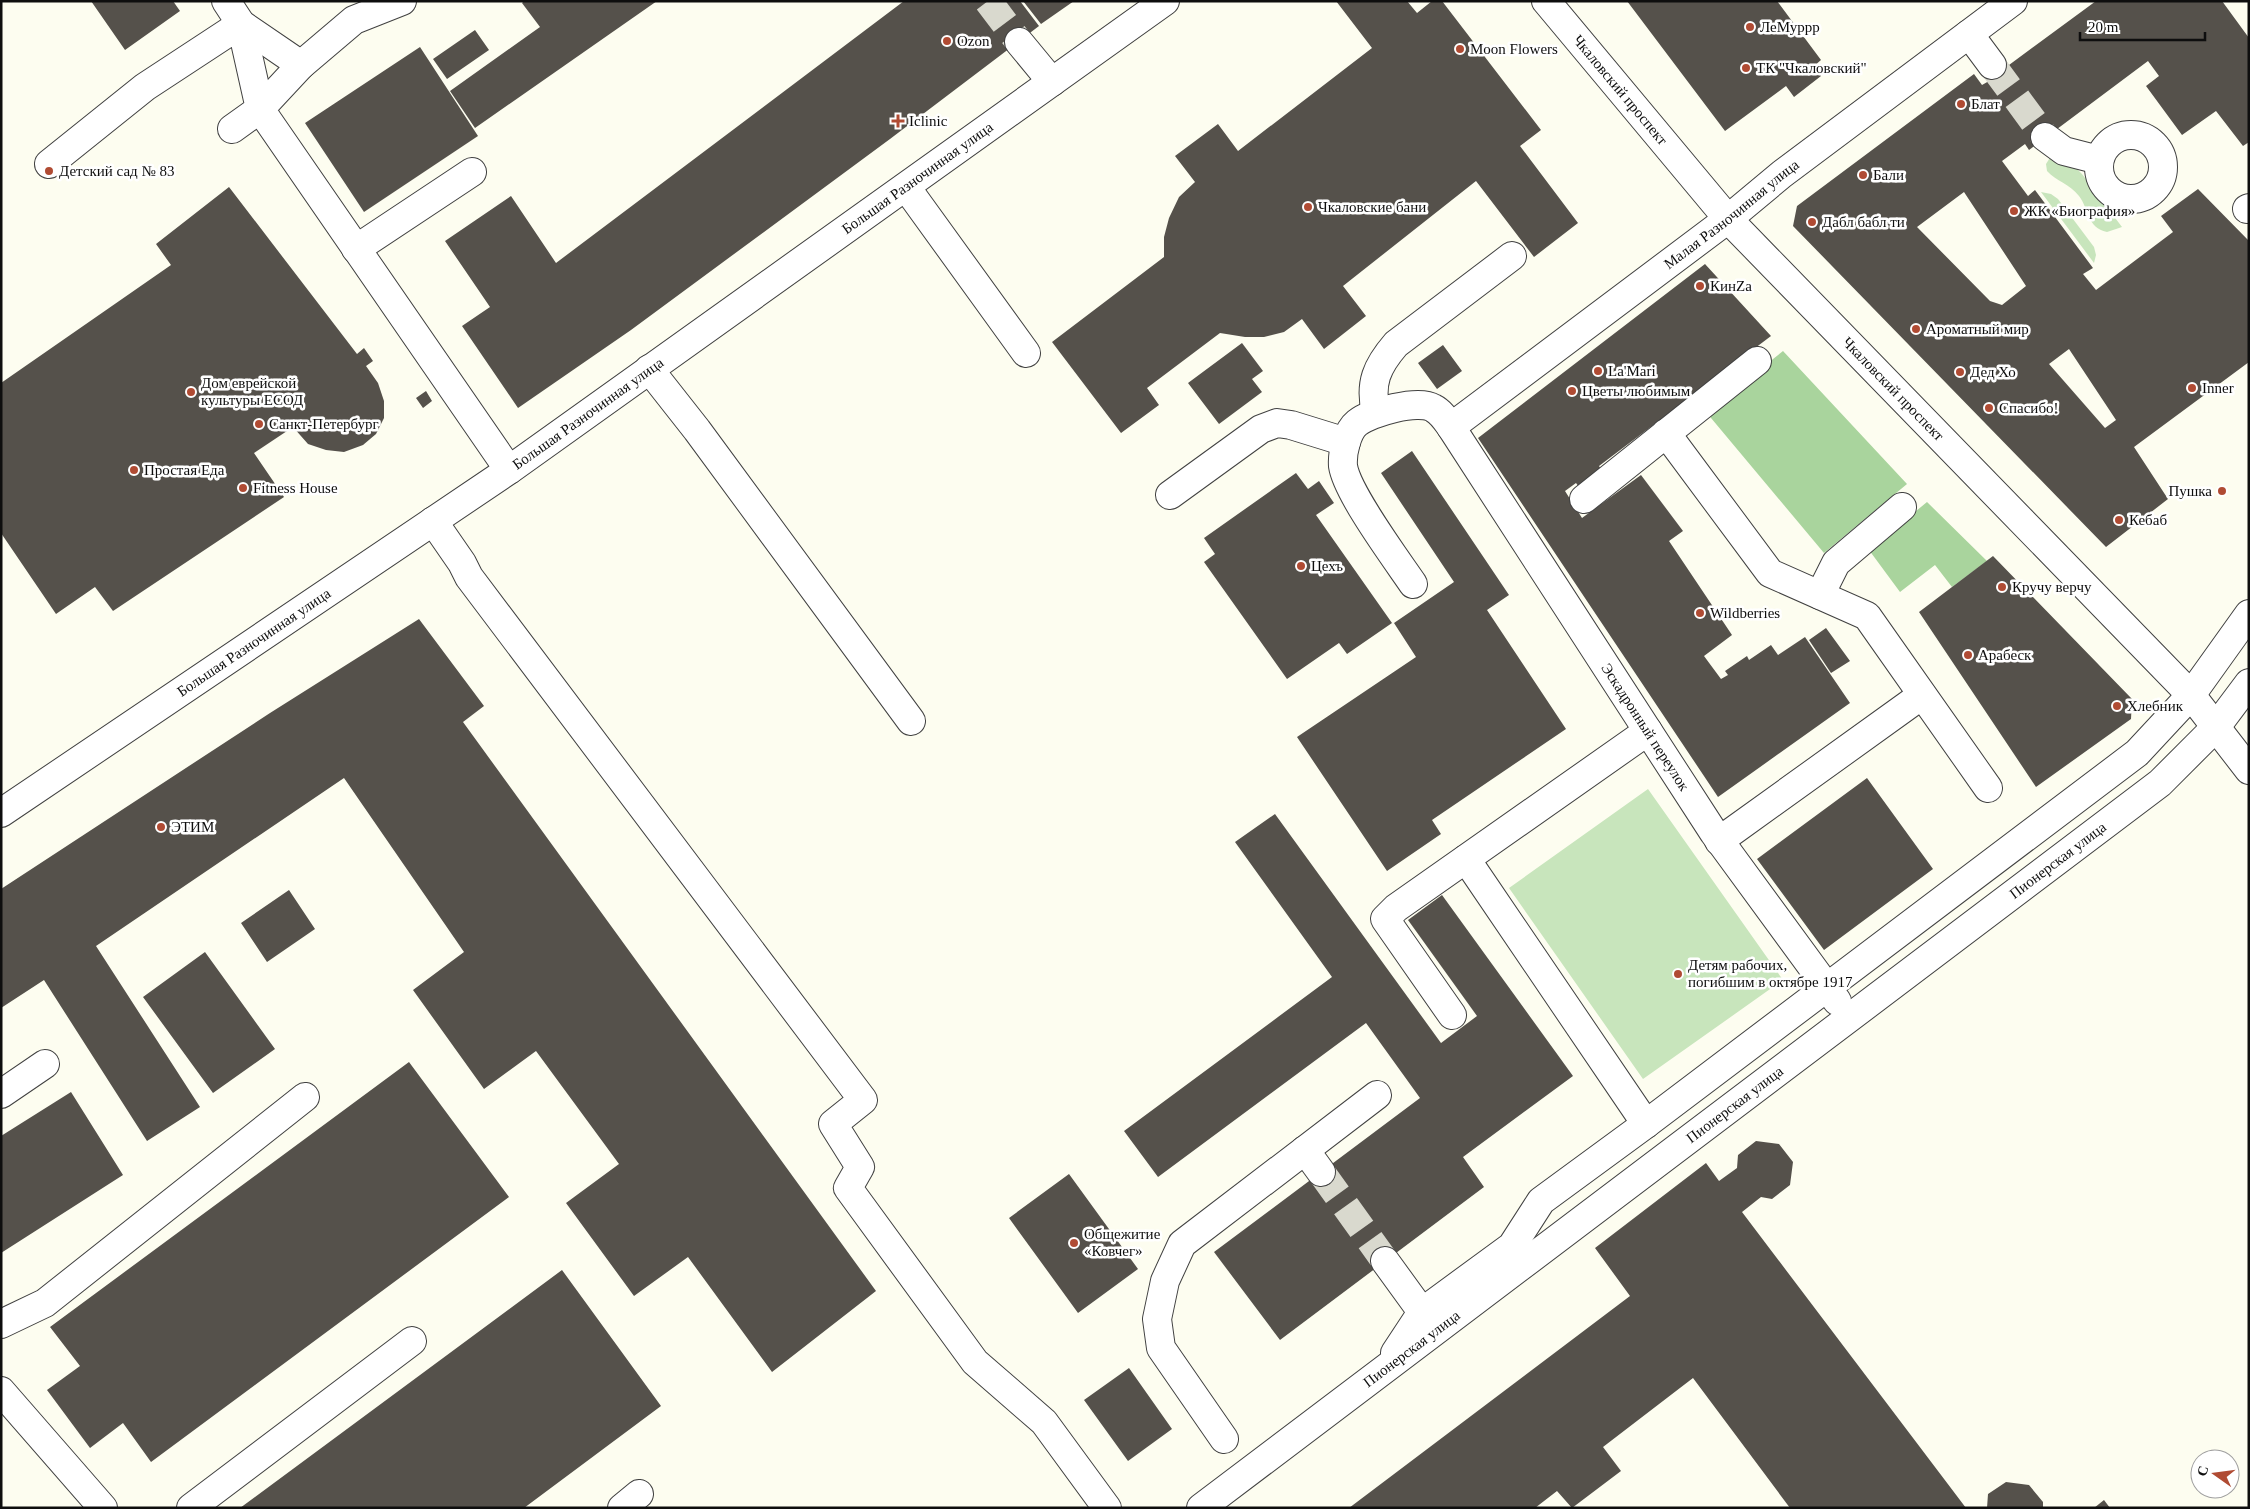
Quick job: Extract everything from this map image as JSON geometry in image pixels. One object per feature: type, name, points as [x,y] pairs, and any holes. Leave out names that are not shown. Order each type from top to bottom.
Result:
[{"type":"street","points":[[226,1],[241,24],[260,109],[508,470]]},
{"type":"street","points":[[232,128],[260,109],[301,65],[354,20],[402,1]]},
{"type":"street","name":"Большая Разночинная улица","points":[[1,813],[508,470],[1052,82],[1136,10],[1165,1]]},
{"type":"street","name":"Чкаловский проспект","points":[[1546,1],[1728,219],[2190,695],[2249,770]]},
{"type":"street","name":"Малая Разночинная улица","points":[[1451,427],[1728,219],[1782,174],[2013,1]]},
{"type":"street","points":[[241,24],[301,65]]},
{"type":"street","points":[[49,164],[145,87],[241,24]]},
{"type":"street","points":[[1969,34],[1992,65]]},
{"type":"street","points":[[1019,42],[1052,82]]},
{"type":"street","points":[[2045,137],[2064,151],[2099,160]]},
{"type":"street","points":[[356,250],[472,172]]},
{"type":"street","points":[[906,187],[1026,353]]},
{"type":"street","points":[[1376,413],[1372,398],[1374,379],[1382,361],[1396,344],[1512,256]]},
{"type":"street","points":[[1584,499],[1757,361]]},
{"type":"street","points":[[649,369],[703,437],[911,721]]},
{"type":"street","name":"Эскадронный переулок","points":[[1346,442],[1356,424],[1376,413],[1419,403],[1433,407],[1442,415],[1719,841],[1850,1019]]},
{"type":"street","points":[[1170,495],[1262,429],[1277,422],[1291,424],[1346,442],[1344,466],[1352,491],[1413,584]]},
{"type":"street","points":[[1666,433],[1770,573],[1867,616],[1988,788]]},
{"type":"street","points":[[1820,595],[1836,563],[1902,507]]},
{"type":"street","points":[[433,521],[469,577],[863,1100],[833,1124],[860,1167],[848,1188],[975,1362],[1044,1422],[1107,1508]]},
{"type":"street","name":"Пионерская улица","points":[[1422,1312],[1512,1246],[1541,1201],[1646,1124],[2137,753],[2190,695],[2249,614]]},
{"type":"street","name":"Пионерская улица","points":[[1201,1508],[2160,783],[2216,727],[2249,683]]},
{"type":"street","points":[[1719,841],[1922,695]]},
{"type":"street","points":[[1452,1015],[1386,919],[1396,908],[1648,731]]},
{"type":"street","points":[[1466,859],[1646,1124]]},
{"type":"street","points":[[1,1094],[45,1064]]},
{"type":"street","points":[[1224,1439],[1161,1348],[1157,1318],[1165,1281],[1182,1244],[1377,1095]]},
{"type":"street","points":[[1,1324],[45,1302],[305,1098]]},
{"type":"street","points":[[1305,1150],[1321,1172]]},
{"type":"street","points":[[1385,1261],[1422,1312],[1385,1369]]},
{"type":"street","points":[[191,1508],[412,1341]]},
{"type":"street","points":[[1,1391],[103,1508]]},
{"type":"green space","points":[[2051,156],[2076,168],[2082,174],[2122,227],[2107,232],[2096,227],[2079,196],[2047,171],[2046,164]]},
{"type":"green space","points":[[2041,192],[2051,194],[2058,199],[2094,247],[2096,255],[2094,263]]},
{"type":"green space","points":[[1783,351],[1907,484],[1824,553],[1706,412]]},
{"type":"green space","points":[[1927,502],[1987,561],[1952,587],[1935,565],[1900,592],[1869,550]]},
{"type":"green space","points":[[1648,789],[1783,980],[1643,1079],[1509,888]]},
{"type":"building","points":[[91,1],[173,1],[180,11],[125,50]]},
{"type":"building","points":[[524,1],[657,1],[475,128],[450,91],[540,27],[522,3]]},
{"type":"building","points":[[904,1],[1020,1],[1039,26],[890,139],[631,330],[518,408],[462,326],[490,307],[445,241],[511,196],[556,263]]},
{"type":"building","points":[[1023,1],[1074,1],[1041,24]]},
{"type":"building","name":"Чкаловские бани","points":[[1336,1],[1407,1],[1417,13],[1432,1],[1442,1],[1541,130],[1520,146],[1578,223],[1534,257],[1476,181],[1343,286],[1366,316],[1324,349],[1302,319],[1284,332],[1264,337],[1245,337],[1220,333],[1147,388],[1159,405],[1121,433],[1052,342],[1164,257],[1164,237],[1169,218],[1179,197],[1195,182],[1175,156],[1218,124],[1238,151],[1372,48]]},
{"type":"building","name":"ТК \"Чкаловский\"","points":[[1627,1],[1777,1],[1821,60],[1814,66],[1821,76],[1794,97],[1786,86],[1725,131]]},
{"type":"building","points":[[2096,1],[2222,1],[2249,38],[2249,142],[2243,146],[2216,111],[2182,135],[2146,86],[2159,76],[2148,61],[2029,150],[2025,144],[2002,161],[2028,196],[2035,190],[2093,268],[2083,274],[2096,290],[2173,232],[2161,216],[2198,189],[2249,241],[2249,362],[2134,447],[2168,499],[2106,547],[1793,226],[1797,206],[1974,74],[1982,85],[1989,81],[1983,73],[2003,57],[2009,65]],"holes":[[[1964,192],[2026,286],[2002,305],[1990,301],[1917,227]],[[2069,349],[2116,420],[2105,428],[2049,364]]]},
{"type":"building","points":[[475,30],[489,50],[447,79],[433,59]]},
{"type":"building","points":[[420,47],[478,136],[364,212],[305,123]]},
{"type":"building","name":"Дом еврейской культуры ЕСОД","points":[[229,187],[357,354],[364,348],[373,361],[366,366],[378,383],[384,401],[384,418],[376,434],[363,445],[344,452],[326,450],[308,444],[293,427],[254,453],[284,497],[113,611],[95,587],[56,614],[1,533],[1,383],[171,265],[156,244]]},
{"type":"building","points":[[1705,264],[1771,336],[1599,466],[1602,471],[1579,487],[1576,483],[1565,491],[1582,518],[1641,475],[1683,531],[1669,541],[1732,635],[1704,656],[1721,679],[1728,675],[1725,671],[1747,656],[1749,660],[1771,645],[1778,655],[1805,637],[1850,703],[1718,797],[1478,438]]},
{"type":"building","points":[[1242,343],[1263,371],[1252,379],[1262,392],[1219,424],[1188,383]]},
{"type":"building","points":[[1443,345],[1462,371],[1437,389],[1418,363]]},
{"type":"building","points":[[426,391],[432,401],[423,408],[416,398]]},
{"type":"building","points":[[1412,451],[1509,595],[1487,610],[1566,729],[1432,820],[1441,834],[1387,871],[1297,737],[1416,657],[1394,623],[1454,582],[1381,473]]},
{"type":"building","points":[[1296,473],[1308,489],[1319,481],[1334,503],[1316,515],[1392,623],[1347,654],[1339,643],[1287,679],[1204,562],[1215,554],[1204,538]]},
{"type":"building","points":[[1993,556],[2132,699],[2131,719],[2036,787],[1919,612]]},
{"type":"building","points":[[419,619],[484,706],[463,722],[876,1291],[772,1372],[688,1257],[634,1296],[566,1203],[619,1164],[536,1051],[484,1089],[413,990],[464,952],[344,778],[96,946],[200,1107],[147,1141],[44,980],[1,1008],[1,889],[270,713]]},
{"type":"building","points":[[1826,628],[1850,661],[1831,673],[1809,640]]},
{"type":"building","points":[[1867,778],[1933,869],[1824,950],[1757,859]]},
{"type":"building","points":[[1275,814],[1441,1043],[1477,1016],[1408,920],[1442,895],[1573,1076],[1463,1157],[1484,1187],[1280,1340],[1214,1252],[1420,1098],[1366,1023],[1158,1177],[1124,1131],[1332,977],[1235,842]]},
{"type":"building","points":[[289,890],[315,929],[267,962],[241,923]]},
{"type":"building","points":[[205,952],[275,1049],[213,1093],[143,997]]},
{"type":"building","points":[[409,1062],[509,1197],[151,1462],[123,1423],[90,1448],[47,1390],[80,1366],[50,1327]]},
{"type":"building","points":[[71,1092],[123,1175],[1,1253],[1,1136]]},
{"type":"building","points":[[1756,1141],[1779,1144],[1793,1162],[1790,1185],[1772,1199],[1761,1197],[1742,1212],[1966,1508],[1790,1508],[1693,1378],[1603,1447],[1621,1471],[1572,1508],[1557,1491],[1535,1508],[1349,1508],[1630,1296],[1595,1248],[1706,1163],[1719,1181],[1737,1168],[1738,1155]]},
{"type":"building","name":"Общежитие «Ковчег»","points":[[1069,1174],[1138,1269],[1078,1313],[1009,1218]]},
{"type":"building","points":[[562,1270],[661,1406],[524,1508],[240,1508]]},
{"type":"building","points":[[1129,1368],[1172,1429],[1128,1461],[1084,1400]]},
{"type":"building","points":[[2006,1482],[2029,1485],[2043,1502],[2043,1508],[1987,1508],[1988,1494]]},
{"type":"building","points":[[2104,1500],[2110,1508],[2094,1508]]},
{"type":"tunnel","points":[[988,1],[1019,42]]},
{"type":"tunnel","points":[[1992,65],[2045,137]]},
{"type":"tunnel","points":[[1321,1172],[1385,1261]]},
{"type":"place","name":"ЛеМуррр","points":[[1750,27]]},
{"type":"place","name":"Ozon","points":[[947,41]]},
{"type":"place","name":"Moon Flowers","points":[[1460,49]]},
{"type":"place","name":"ТК \"Чкаловский\"","points":[[1746,68]]},
{"type":"place","name":"Блат","points":[[1961,104]]},
{"type":"place","name":"Iclinic","points":[[898,121]]},
{"type":"place","name":"Детский сад № 83","points":[[49,171]]},
{"type":"place","name":"Бали","points":[[1863,175]]},
{"type":"place","name":"Чкаловские бани","points":[[1308,207]]},
{"type":"place","name":"ЖК «Биография»","points":[[2014,211]]},
{"type":"place","name":"Дабл бабл ти","points":[[1812,222]]},
{"type":"place","name":"КинZa","points":[[1700,286]]},
{"type":"place","name":"Ароматный мир","points":[[1916,329]]},
{"type":"place","name":"La'Mari","points":[[1598,371]]},
{"type":"place","name":"Дед Хо","points":[[1960,372]]},
{"type":"place","name":"Inner","points":[[2192,388]]},
{"type":"place","name":"Цветы любимым","points":[[1572,391]]},
{"type":"place","name":"Дом еврейской культуры ЕСОД","points":[[191,392]]},
{"type":"place","name":"Спасибо!","points":[[1989,408]]},
{"type":"place","name":"Санкт-Петербург","points":[[259,424]]},
{"type":"place","name":"Простая Еда","points":[[134,470]]},
{"type":"place","name":"Fitness House","points":[[243,488]]},
{"type":"place","name":"Пушка","points":[[2222,491]]},
{"type":"place","name":"Кебаб","points":[[2119,520]]},
{"type":"place","name":"Цехъ","points":[[1301,566]]},
{"type":"place","name":"Кручу верчу","points":[[2002,587]]},
{"type":"place","name":"Wildberries","points":[[1700,613]]},
{"type":"place","name":"Арабеск","points":[[1968,655]]},
{"type":"place","name":"Хлебник","points":[[2117,706]]},
{"type":"place","name":"ЭТИМ","points":[[161,827]]},
{"type":"place","name":"Детям рабочих, погибшим в октябре 1917","points":[[1678,974]]},
{"type":"place","name":"Общежитие «Ковчег»","points":[[1074,1243]]}]
